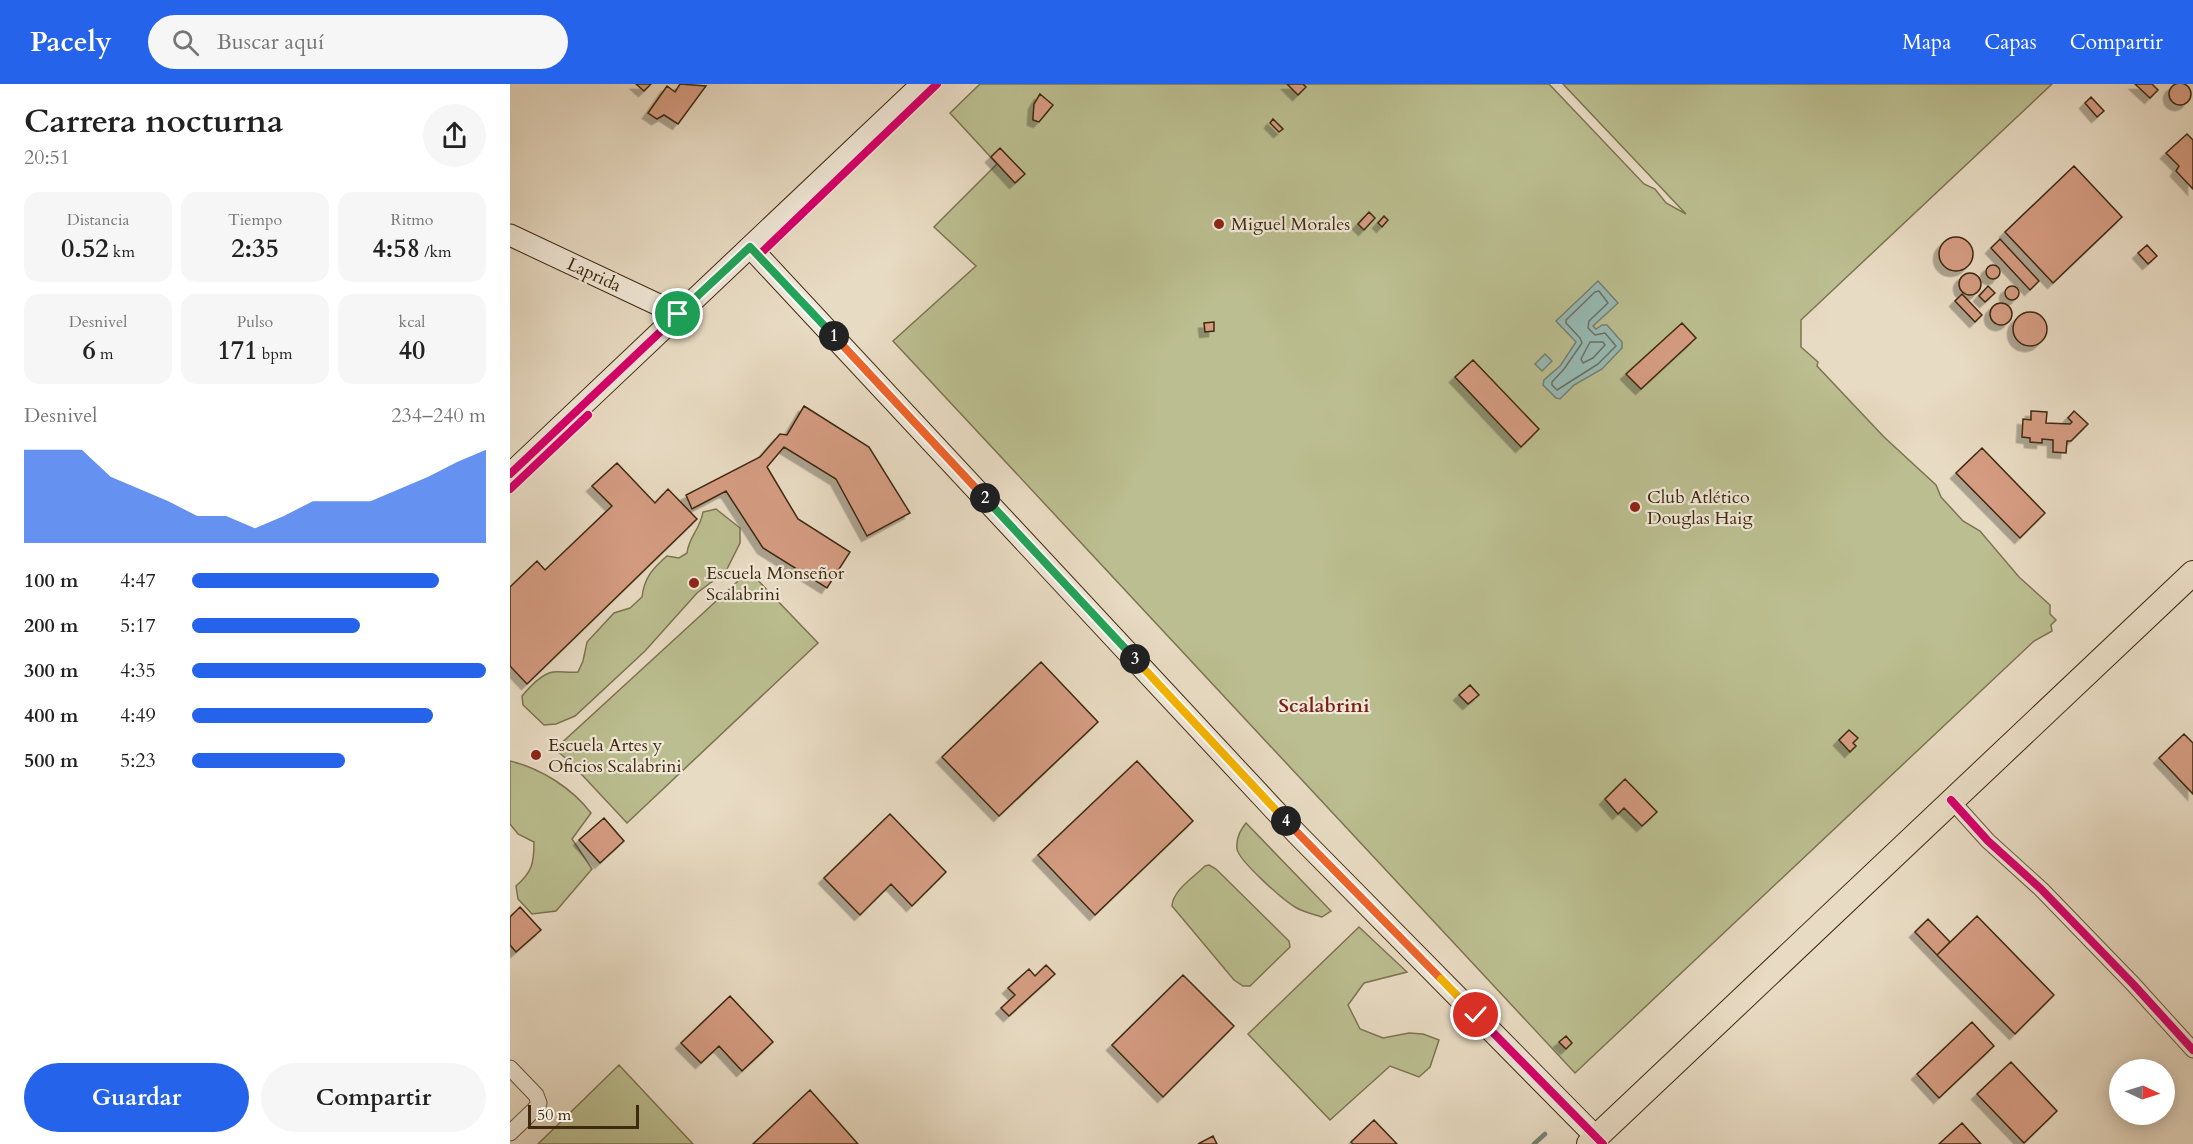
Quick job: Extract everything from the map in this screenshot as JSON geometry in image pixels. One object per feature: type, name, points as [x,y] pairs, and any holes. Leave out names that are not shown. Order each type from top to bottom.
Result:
[{"type":"main road","points":[[1596,1142],[1951,800],[2193,573]]},
{"type":"street","points":[[510,474],[922,84]]},
{"type":"street","name":"Laprida","points":[[510,235],[678,314]]},
{"type":"street","points":[[750,247],[1296,833],[1596,1142]]},
{"type":"street","points":[[1951,800],[1988,841],[2041,889],[2133,984],[2193,1050]]},
{"type":"street","points":[[510,1068],[536,1095],[538,1103],[535,1109],[510,1133]]},
{"type":"green space","name":"Club Atlético Douglas Haig","points":[[980,84],[1549,84],[1644,184],[1655,189],[1666,203],[1686,214],[1563,84],[2052,84],[1801,320],[1801,347],[1818,362],[1817,366],[1884,437],[1936,485],[1941,497],[1963,521],[1980,531],[2019,577],[2050,605],[2050,614],[2056,620],[2051,625],[2052,631],[2034,641],[1575,1073],[893,341],[976,266],[934,227],[997,164],[950,113]]},
{"type":"green space","points":[[716,509],[740,528],[740,543],[726,571],[697,593],[645,651],[575,716],[556,724],[544,725],[523,705],[522,696],[544,675],[556,672],[578,672],[587,642],[614,613],[630,608],[642,597],[647,579],[662,560],[667,556],[679,558],[687,553],[703,512]]},
{"type":"green space","points":[[749,571],[818,643],[627,823],[555,749]]},
{"type":"green space","points":[[510,761],[555,780],[575,795],[591,813],[572,839],[592,869],[556,911],[532,914],[518,899],[516,886],[531,867],[534,842],[518,834],[510,824]]},
{"type":"green space","points":[[1246,823],[1331,911],[1322,917],[1298,909],[1253,871],[1237,849],[1239,835]]},
{"type":"green space","points":[[1209,865],[1216,869],[1289,941],[1290,947],[1250,986],[1243,986],[1234,980],[1172,906],[1180,889]]},
{"type":"green space","points":[[1359,927],[1407,972],[1364,983],[1348,1005],[1360,1029],[1383,1038],[1409,1033],[1423,1034],[1439,1040],[1430,1067],[1419,1077],[1390,1066],[1330,1120],[1248,1034]]},
{"type":"green space","points":[[619,1065],[693,1144],[538,1144]]},
{"type":"water","points":[[1598,281],[1618,303],[1593,326],[1596,329],[1607,325],[1622,342],[1622,348],[1602,369],[1574,385],[1560,399],[1556,398],[1543,385],[1544,380],[1560,366],[1576,342],[1556,321]]},
{"type":"water","points":[[1545,354],[1552,361],[1542,371],[1535,364]]},
{"type":"building","points":[[2180,83],[2188,86],[2191,94],[2188,102],[2180,105],[2172,102],[2169,94],[2172,86]]},
{"type":"building","points":[[636,84],[651,84],[644,91]]},
{"type":"building","points":[[680,84],[706,86],[678,124],[664,115],[657,119],[648,113],[667,86],[675,92]]},
{"type":"building","points":[[1287,84],[1303,84],[1306,87],[1298,95]]},
{"type":"building","points":[[2135,84],[2152,84],[2158,90],[2150,98]]},
{"type":"building","points":[[1040,94],[1053,105],[1039,122],[1033,120],[1033,117],[1034,104]]},
{"type":"building","points":[[2091,97],[2104,111],[2097,117],[2085,103]]},
{"type":"building","points":[[1273,119],[1283,129],[1279,132],[1270,123]]},
{"type":"building","points":[[2187,134],[2193,140],[2193,189],[2176,171],[2179,166],[2166,153]]},
{"type":"building","points":[[1000,148],[1025,174],[1015,183],[991,157]]},
{"type":"building","points":[[2074,166],[2122,217],[2053,283],[2005,232]]},
{"type":"building","points":[[1369,212],[1375,218],[1364,230],[1358,224]]},
{"type":"building","points":[[1384,216],[1388,220],[1382,227],[1378,223]]},
{"type":"building","points":[[1956,237],[1968,242],[1973,254],[1968,266],[1956,271],[1944,266],[1939,254],[1944,242]]},
{"type":"building","points":[[2000,239],[2039,281],[2030,290],[1991,248]]},
{"type":"building","points":[[2147,245],[2157,256],[2148,264],[2138,253]]},
{"type":"building","points":[[1993,265],[1998,267],[2000,272],[1998,277],[1993,279],[1988,277],[1986,272],[1988,267]]},
{"type":"building","points":[[1970,273],[1978,276],[1981,284],[1978,292],[1970,295],[1962,292],[1959,284],[1962,276]]},
{"type":"building","points":[[1988,286],[1995,293],[1985,302],[1979,296]]},
{"type":"building","points":[[2012,286],[2017,288],[2019,293],[2017,298],[2012,300],[2007,298],[2005,293],[2007,288]]},
{"type":"building","points":[[1962,294],[1982,315],[1975,322],[1955,301]]},
{"type":"building","points":[[2001,303],[2009,306],[2012,314],[2009,322],[2001,325],[1993,322],[1990,314],[1993,306]]},
{"type":"building","points":[[2030,312],[2042,317],[2047,329],[2042,341],[2030,346],[2018,341],[2013,329],[2018,317]]},
{"type":"building","points":[[1214,322],[1214,331],[1205,332],[1204,323]]},
{"type":"building","points":[[1682,323],[1696,338],[1641,389],[1626,374]]},
{"type":"building","points":[[1473,360],[1539,429],[1521,447],[1455,377]]},
{"type":"building","points":[[804,406],[869,447],[910,513],[867,536],[836,479],[784,447],[767,467],[798,519],[850,552],[827,588],[763,548],[726,491],[692,509],[686,495],[760,457],[780,434],[787,435]]},
{"type":"building","points":[[2031,411],[2047,412],[2046,423],[2070,424],[2072,422],[2068,418],[2074,411],[2088,424],[2071,441],[2067,441],[2066,453],[2053,452],[2053,440],[2042,439],[2042,443],[2030,442],[2030,438],[2022,437],[2023,419],[2031,420]]},
{"type":"building","points":[[1982,448],[2045,513],[2020,538],[1956,473]]},
{"type":"building","points":[[617,463],[655,503],[668,489],[697,519],[527,684],[510,666],[510,587],[537,561],[545,570],[612,506],[592,486]]},
{"type":"building","points":[[1041,662],[1098,722],[999,816],[942,757]]},
{"type":"building","points":[[1470,685],[1479,695],[1468,704],[1459,695]]},
{"type":"building","points":[[1849,730],[1858,738],[1853,743],[1856,746],[1850,752],[1839,740]]},
{"type":"building","points":[[2184,734],[2193,743],[2193,794],[2159,758]]},
{"type":"building","points":[[1137,761],[1193,821],[1095,915],[1038,855]]},
{"type":"building","points":[[1625,779],[1657,812],[1642,826],[1624,808],[1618,814],[1605,799]]},
{"type":"building","points":[[890,814],[946,872],[912,906],[891,884],[860,915],[824,878]]},
{"type":"building","points":[[604,818],[624,841],[600,863],[579,840]]},
{"type":"building","points":[[520,907],[541,930],[516,952],[510,945],[510,917]]},
{"type":"building","points":[[1977,916],[2054,995],[2015,1034],[1937,955]]},
{"type":"building","points":[[1928,919],[1950,942],[1937,955],[1915,932]]},
{"type":"building","points":[[1046,965],[1055,974],[1009,1016],[1001,1008],[1015,995],[1008,988],[1029,969],[1035,976]]},
{"type":"building","points":[[1183,975],[1234,1026],[1163,1097],[1112,1045]]},
{"type":"building","points":[[730,996],[773,1042],[742,1071],[719,1046],[701,1063],[681,1043]]},
{"type":"building","points":[[1972,1022],[1994,1046],[1939,1098],[1917,1074]]},
{"type":"building","points":[[1566,1036],[1572,1043],[1566,1049],[1559,1042]]},
{"type":"building","points":[[2011,1062],[2057,1111],[2024,1143],[1977,1094]]},
{"type":"building","points":[[810,1090],[858,1144],[753,1144]]},
{"type":"building","points":[[1374,1120],[1397,1144],[1353,1144],[1351,1142]]},
{"type":"building","points":[[1962,1123],[1981,1144],[1939,1144]]},
{"type":"building","points":[[1213,1136],[1217,1144],[1198,1144]]},
{"type":"waterway","points":[[1534,1144],[1545,1134]]},
{"type":"cycle path","points":[[758,256],[937,84]]},
{"type":"cycle path","points":[[510,474],[750,247],[1296,833],[1603,1144]]},
{"type":"cycle path","points":[[510,489],[588,415]]},
{"type":"cycle path","points":[[1951,800],[1988,841],[2041,889],[2133,984],[2193,1050]]},
{"type":"place","name":"Miguel Morales","points":[[1219,224]]},
{"type":"place","name":"Club Atlético Douglas Haig","points":[[1635,507]]},
{"type":"place","name":"Escuela Monseñor Scalabrini","points":[[694,583]]},
{"type":"place","name":"Escuela Artes y Oficios Scalabrini","points":[[536,755]]},
{"type":"district","name":"Scalabrini","points":[[1324,705]]},
{"type":"route","points":[[678,314],[750,247],[1296,833],[1476,1015]]}]
